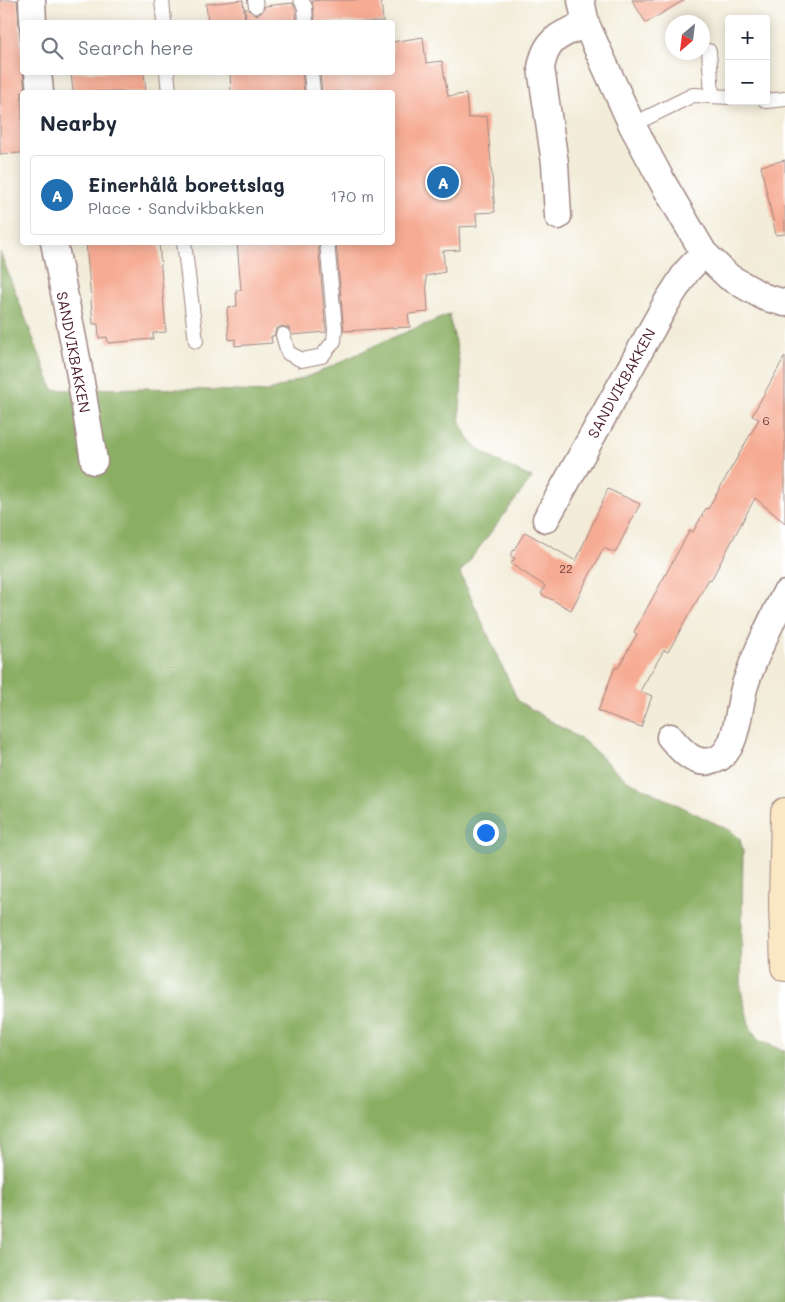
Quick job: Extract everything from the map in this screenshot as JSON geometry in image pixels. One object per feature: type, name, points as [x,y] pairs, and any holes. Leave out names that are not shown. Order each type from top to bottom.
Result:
[{"type":"main road","points":[[785,814],[783,904],[785,967]]},
{"type":"street","points":[[32,0],[33,20]]},
{"type":"street","points":[[558,216],[555,163],[541,68],[543,54],[549,43],[583,12],[632,125],[704,253],[729,277],[764,297],[785,303]]},
{"type":"street","points":[[38,75],[40,90]]},
{"type":"street","name":"SANDVIKBAKKEN","points":[[55,245],[78,364],[94,460]]},
{"type":"street","name":"SANDVIKBAKKEN","points":[[546,519],[667,302],[688,271],[704,253]]},
{"type":"street","points":[[670,737],[684,752],[694,759],[708,762],[720,759],[730,748],[745,683],[785,594]]},
{"type":"lane","points":[[162,0],[164,20]]},
{"type":"lane","points":[[301,0],[306,20]]},
{"type":"lane","points":[[709,60],[712,95]]},
{"type":"lane","points":[[167,75],[169,90]]},
{"type":"lane","points":[[311,75],[313,90]]},
{"type":"lane","points":[[632,125],[693,95],[725,97]]},
{"type":"lane","points":[[770,101],[785,99]]},
{"type":"lane","points":[[184,245],[196,341]]},
{"type":"lane","points":[[283,336],[288,353],[302,360],[322,356],[334,341],[335,329],[327,245]]},
{"type":"green space","points":[[0,252],[53,390],[146,388],[267,392],[324,370],[384,341],[451,314],[449,317],[457,347],[462,386],[461,423],[475,446],[499,462],[532,478],[460,573],[518,701],[584,741],[625,779],[731,831],[740,839],[743,851],[741,990],[750,1028],[758,1040],[785,1051],[785,1302],[0,1302]]},
{"type":"building","points":[[0,0],[17,0],[20,34],[20,75],[24,75],[25,90],[20,90],[20,153],[0,154]]},
{"type":"building","points":[[243,0],[245,20],[208,20],[206,4]]},
{"type":"building","points":[[381,0],[383,20],[315,20],[312,1]]},
{"type":"building","points":[[632,0],[684,0],[646,23]]},
{"type":"building","points":[[293,3],[297,20],[246,20],[245,8],[257,15],[262,12],[265,6]]},
{"type":"building","points":[[423,37],[426,63],[442,61],[448,96],[466,94],[468,118],[487,116],[495,212],[476,213],[477,226],[459,227],[460,250],[443,251],[445,272],[426,276],[428,312],[408,314],[410,327],[344,331],[336,245],[395,245],[395,90],[322,90],[320,75],[395,75],[395,42]]},
{"type":"building","points":[[71,75],[144,75],[146,90],[73,90]]},
{"type":"building","points":[[230,75],[302,75],[304,90],[231,90]]},
{"type":"building","points":[[785,160],[785,234],[776,235],[761,166]]},
{"type":"building","points":[[86,245],[159,245],[166,332],[153,333],[153,339],[108,343],[107,337],[99,338],[98,324],[93,324]]},
{"type":"building","points":[[237,245],[318,245],[326,332],[292,335],[289,328],[281,326],[276,329],[274,336],[271,336],[272,343],[235,346],[235,339],[229,340],[227,310],[228,307],[237,306],[236,290],[241,290]]},
{"type":"building","points":[[785,356],[785,523],[755,498],[711,580],[709,579],[668,652],[664,650],[640,691],[652,696],[641,727],[598,711],[615,667],[618,668],[637,634],[634,632],[690,530],[693,532],[706,508],[708,509],[759,419],[752,416]]},
{"type":"building","points":[[608,489],[640,504],[615,553],[604,548],[571,610],[541,594],[545,586],[511,564],[515,558],[510,556],[525,532],[576,561]]},
{"type":"place","name":"Einerhålå borettslag","points":[[443,182]]}]
